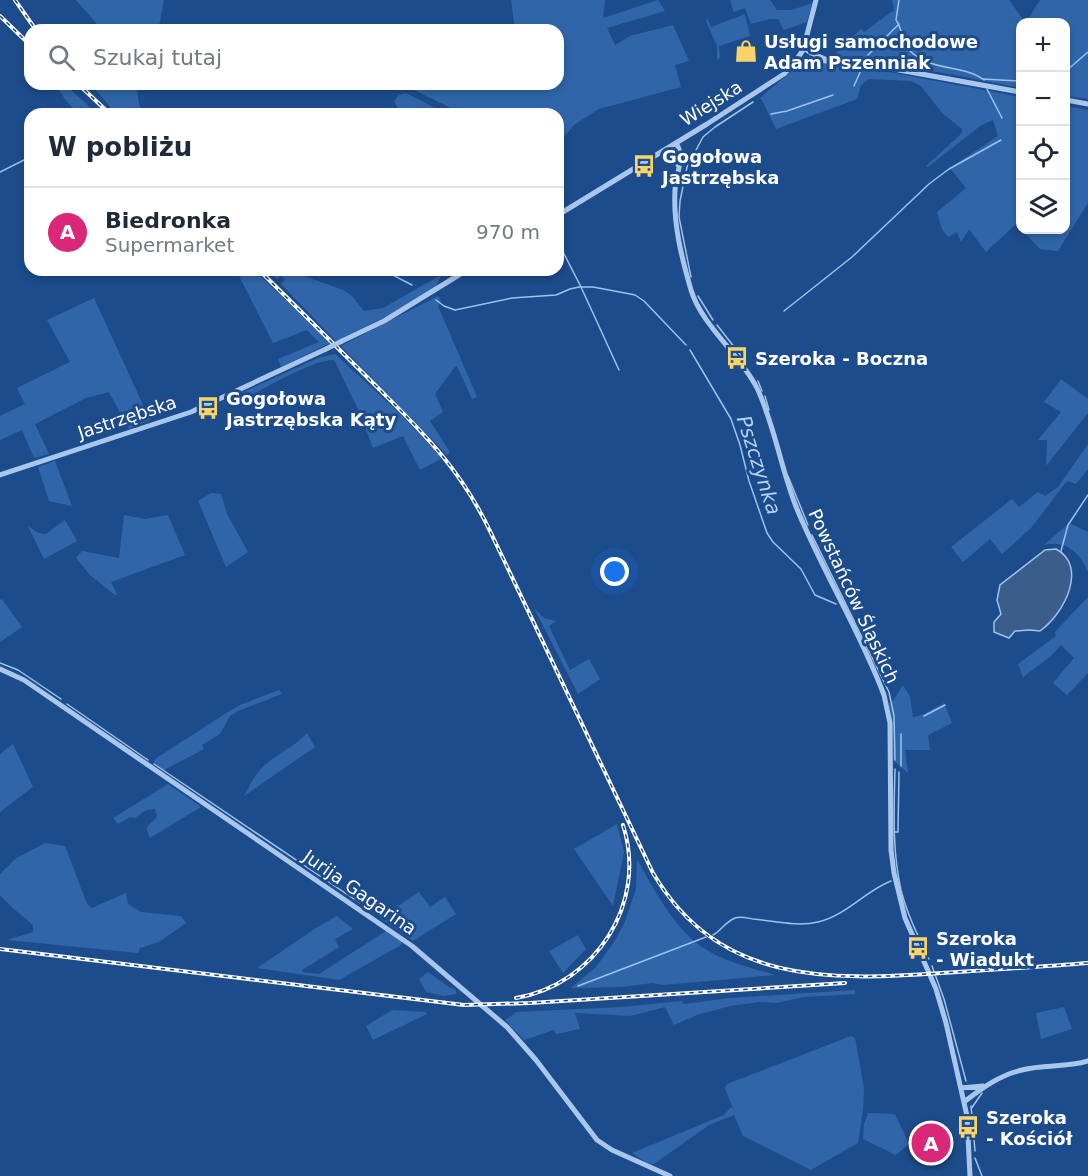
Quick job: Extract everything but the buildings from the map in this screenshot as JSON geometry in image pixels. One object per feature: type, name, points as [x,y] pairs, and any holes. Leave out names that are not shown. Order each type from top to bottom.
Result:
[{"type":"street","name":"Wiejska","points":[[676,143],[773,81],[797,60],[804,48],[816,0]]},
{"type":"street","points":[[804,48],[826,60]]},
{"type":"street","points":[[797,60],[855,62],[1016,91]]},
{"type":"street","points":[[1070,101],[1088,104]]},
{"type":"street","points":[[564,210],[676,143],[681,158],[679,167]]},
{"type":"street","points":[[666,149],[675,157],[679,167]]},
{"type":"street","name":"Powstańców Śląskich","points":[[679,167],[674,194],[680,242],[692,293],[705,316],[746,369],[756,387],[797,509],[884,695],[890,723],[890,839],[894,873],[905,918],[936,989],[961,1088],[969,1135],[970,1176]]},
{"type":"street","name":"Jastrzębska","points":[[0,475],[191,412],[384,321],[457,276]]},
{"type":"street","name":"Jurija Gagarina","points":[[0,669],[24,680],[412,946],[507,1026],[536,1059],[603,1145],[670,1176]]},
{"type":"street","points":[[964,1102],[985,1086],[1022,1070],[1072,1066],[1088,1061]]},
{"type":"street","points":[[961,1088],[985,1086]]},
{"type":"shaded area","points":[[76,0],[164,0],[159,24],[97,24]]},
{"type":"shaded area","points":[[511,0],[605,0],[603,18],[658,0],[665,11],[607,28],[615,45],[630,36],[673,25],[689,61],[675,65],[681,87],[599,109],[575,124],[564,137],[564,108],[451,108],[414,90],[564,90],[564,24],[514,24]]},
{"type":"shaded area","points":[[730,0],[770,0],[777,10],[792,10],[812,3],[807,22],[784,30],[778,19],[751,24],[745,8],[734,12]]},
{"type":"shaded area","points":[[892,0],[1009,0],[1022,18],[1016,18],[1016,87],[858,59],[830,58],[861,29],[864,32],[894,10]]},
{"type":"shaded area","points":[[1040,0],[1088,0],[1088,99],[1070,97],[1070,18],[1029,18]]},
{"type":"shaded area","points":[[745,14],[750,36],[719,46],[720,58],[717,59],[717,46],[706,21],[707,18],[711,27]]},
{"type":"shaded area","points":[[800,64],[851,65],[1016,96],[1016,224],[986,252],[969,229],[961,242],[957,232],[948,237],[942,229],[937,212],[966,188],[950,168],[998,136],[993,120],[980,126],[928,167],[926,166],[962,133],[962,129],[942,113],[921,86],[911,81],[869,79],[861,85],[857,99],[776,129],[760,98]]},
{"type":"shaded area","points":[[59,90],[71,90],[91,108],[74,108]]},
{"type":"shaded area","points":[[96,90],[137,90],[141,108],[111,108]]},
{"type":"shaded area","points":[[406,93],[435,108],[398,108],[394,101],[399,95]]},
{"type":"shaded area","points":[[1070,107],[1088,110],[1088,203],[1070,232]]},
{"type":"shaded area","points":[[1026,234],[1069,234],[1058,251],[1040,249]]},
{"type":"shaded area","points":[[239,276],[260,276],[330,343],[281,367],[278,359],[319,342],[307,330],[273,343]]},
{"type":"shaded area","points":[[281,276],[305,276],[343,290],[352,296],[364,311],[383,308],[441,276],[436,287],[383,318],[336,341],[281,284],[285,280]]},
{"type":"shaded area","points":[[438,296],[441,300],[438,306],[477,397],[472,399],[457,366],[435,394],[443,412],[430,421],[450,452],[447,455],[341,346]]},
{"type":"shaded area","points":[[94,298],[150,420],[129,429],[109,392],[86,398],[35,424],[49,454],[34,458],[22,430],[0,440],[0,416],[25,404],[17,388],[70,362],[47,320]]},
{"type":"shaded area","points":[[335,354],[396,410],[441,456],[441,459],[420,470],[403,436],[373,448],[358,409],[334,360],[304,368],[251,396],[249,393],[223,403],[318,358]]},
{"type":"shaded area","points":[[1061,379],[1088,399],[1088,413],[1046,466],[1047,440],[1038,440],[1061,412],[1044,402]]},
{"type":"shaded area","points":[[1088,444],[1088,469],[1076,484],[1066,482],[1031,528],[1002,554],[990,539],[963,562],[951,547],[1012,499],[1019,507],[1038,492],[1045,496],[1058,487]]},
{"type":"shaded area","points":[[55,461],[72,506],[49,501],[38,467]]},
{"type":"shaded area","points":[[211,493],[221,494],[227,514],[248,552],[226,567],[198,501]]},
{"type":"shaded area","points":[[124,515],[145,519],[168,515],[185,555],[111,582],[117,594],[115,595],[90,575],[76,558],[82,551],[119,558]]},
{"type":"shaded area","points":[[65,520],[77,541],[44,559],[28,526],[38,533],[46,534]]},
{"type":"shaded area","points":[[1069,523],[1088,532],[1088,572],[1081,559],[1071,549],[1059,544],[1044,545]]},
{"type":"shaded area","points":[[1056,549],[1066,557],[1071,566],[1072,578],[1058,613],[1040,631],[1015,631],[1009,638],[994,632],[994,622],[1001,614],[997,600],[1000,585],[1045,550]]},
{"type":"shaded area","points":[[1088,597],[1088,673],[1067,695],[1053,683],[1074,658],[1061,645],[1051,656],[1023,677],[1018,664],[1056,636],[1055,632]]},
{"type":"shaded area","points":[[2,599],[22,627],[0,642],[0,600]]},
{"type":"shaded area","points":[[534,608],[544,618],[556,621],[549,626],[570,670],[589,659],[600,679],[578,694]]},
{"type":"shaded area","points":[[903,685],[910,697],[913,717],[922,715],[944,703],[952,723],[928,735],[930,750],[905,750],[908,773],[893,760],[889,704]]},
{"type":"shaded area","points":[[279,690],[282,694],[230,716],[220,734],[202,745],[204,749],[164,770],[154,763],[155,759],[228,712]]},
{"type":"shaded area","points":[[307,733],[315,747],[244,796],[261,768]]},
{"type":"shaded area","points":[[13,744],[33,787],[0,812],[0,754]]},
{"type":"shaded area","points":[[168,784],[201,807],[150,838],[146,828],[157,817],[155,809],[146,810],[135,818],[130,817],[118,824],[113,818]]},
{"type":"shaded area","points":[[617,824],[624,852],[613,906],[574,849]]},
{"type":"shaded area","points":[[45,843],[65,846],[87,904],[92,908],[126,893],[128,904],[141,912],[181,916],[186,923],[159,942],[140,948],[138,953],[7,940],[33,932],[33,925],[0,895],[0,874],[15,859]]},
{"type":"shaded area","points":[[637,859],[666,908],[694,941],[721,958],[775,975],[664,985],[652,983],[622,987],[571,988],[596,967],[624,924],[636,889]]},
{"type":"shaded area","points":[[419,892],[430,907],[445,897],[456,914],[413,941],[380,918]]},
{"type":"shaded area","points":[[337,916],[353,929],[335,939],[339,947],[302,972],[319,974],[386,931],[402,942],[401,945],[339,980],[257,968],[316,928]]},
{"type":"shaded area","points":[[578,935],[586,949],[563,973],[549,951]]},
{"type":"shaded area","points":[[428,972],[456,990],[456,994],[444,996],[426,992],[419,979]]},
{"type":"shaded area","points":[[855,990],[855,994],[804,997],[777,1003],[760,1002],[730,1006],[697,1015],[674,1025],[665,1007],[631,1016],[575,1013],[580,1029],[556,1034],[554,1030],[524,1040],[505,1020],[517,1012],[622,1007],[682,1001],[684,1004],[730,998]]},
{"type":"shaded area","points":[[1064,1007],[1072,1029],[1041,1039],[1036,1013]]},
{"type":"shaded area","points":[[392,1010],[426,1012],[427,1014],[373,1040],[366,1026]]},
{"type":"shaded area","points":[[851,1036],[855,1038],[864,1088],[858,1143],[811,1170],[743,1136],[734,1115],[709,1125],[654,1164],[647,1163],[632,1153],[724,1115],[731,1107],[733,1109],[725,1088],[727,1084]]},
{"type":"shaded area","points":[[868,1113],[895,1114],[909,1144],[896,1155],[863,1139],[864,1124]]},
{"type":"waterway","points":[[899,0],[896,20],[909,50],[927,62],[976,75],[984,80]]},
{"type":"waterway","points":[[868,55],[899,24]]},
{"type":"waterway","points":[[1070,68],[1088,52]]},
{"type":"waterway","points":[[854,86],[861,70]]},
{"type":"waterway","points":[[983,79],[1016,81]]},
{"type":"waterway","points":[[987,89],[1002,118]]},
{"type":"waterway","points":[[771,114],[787,111],[833,95]]},
{"type":"waterway","points":[[691,277],[679,217],[687,167],[703,137],[753,102]]},
{"type":"waterway","points":[[784,311],[852,257],[929,184],[949,169],[1001,140]]},
{"type":"waterway","points":[[0,172],[24,160]]},
{"type":"waterway","points":[[564,254],[619,370]]},
{"type":"waterway","name":"Pszczynka","points":[[395,276],[412,285]]},
{"type":"waterway","name":"Pszczynka","points":[[436,300],[455,310],[512,298],[556,295],[579,287],[593,287],[635,295],[644,301],[686,345]]},
{"type":"waterway","points":[[698,296],[713,320]]},
{"type":"waterway","points":[[717,325],[746,362]]},
{"type":"waterway","name":"Pszczynka","points":[[690,350],[731,419],[767,533],[773,542],[801,569],[815,595],[836,604]]},
{"type":"waterway","points":[[758,381],[762,391]]},
{"type":"waterway","points":[[765,396],[769,410]]},
{"type":"waterway","points":[[788,476],[808,525]]},
{"type":"waterway","points":[[1061,551],[1068,525],[1088,495]]},
{"type":"waterway","name":"Pszczynka","points":[[812,535],[889,692],[894,716],[895,760]]},
{"type":"waterway","points":[[0,663],[18,670],[61,699]]},
{"type":"waterway","points":[[67,704],[148,760]]},
{"type":"waterway","points":[[924,716],[945,705]]},
{"type":"waterway","points":[[901,734],[901,766]]},
{"type":"waterway","points":[[154,764],[360,903]]},
{"type":"waterway","name":"Pszczynka","points":[[895,769],[894,830],[898,875],[906,908],[929,959]]},
{"type":"waterway","name":"Pszczynka","points":[[895,832],[898,832],[899,772]]},
{"type":"waterway","points":[[713,935],[737,917],[794,924],[828,919],[891,881]]},
{"type":"waterway","points":[[578,986],[706,937]]},
{"type":"waterway","name":"Pszczynka","points":[[932,966],[944,999],[966,1081]]},
{"type":"waterway","points":[[971,1109],[982,1093]]},
{"type":"waterway","name":"Pszczynka","points":[[971,1106],[975,1151]]},
{"type":"waterway","name":"Pszczynka","points":[[975,1158],[982,1176]]},
{"type":"railway","points":[[15,0],[32,24]]},
{"type":"railway","points":[[0,16],[24,39]]},
{"type":"railway","points":[[84,90],[104,108]]},
{"type":"railway","points":[[265,276],[420,430],[464,486],[490,531],[653,873],[679,909],[710,937],[743,956],[779,968],[818,974],[900,976],[1088,963]]},
{"type":"railway","points":[[516,998],[545,990],[570,976],[592,958],[609,936],[621,910],[628,883],[629,854],[623,825]]},
{"type":"railway","points":[[0,949],[464,1005],[530,1003],[845,983]]},
{"type":"place","name":"Usługi samochodowe Adam Pszenniak","points":[[746,51]]},
{"type":"place","name":"Gogołowa Jastrzębska","points":[[644,166]]},
{"type":"place","name":"Szeroka - Boczna","points":[[737,358]]},
{"type":"place","name":"Gogołowa Jastrzębska Kąty","points":[[208,408]]},
{"type":"place","name":"Szeroka - Wiadukt","points":[[918,948]]},
{"type":"place","name":"Szeroka - Kościół","points":[[968,1127]]},
{"type":"place","name":"Biedronka","points":[[931,1143]]}]
